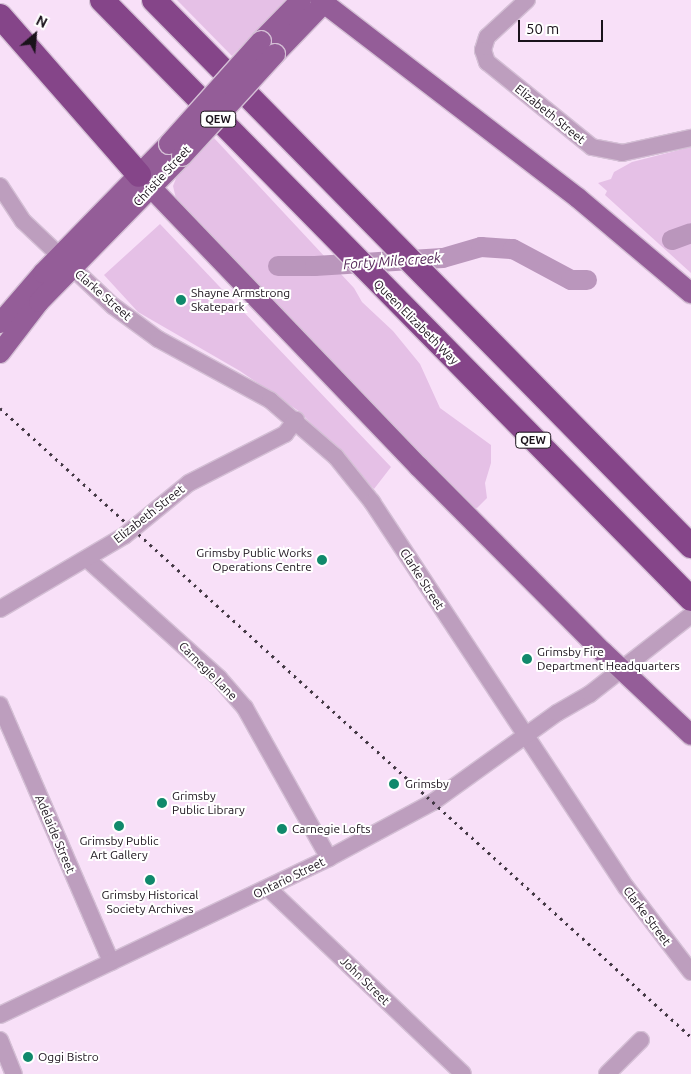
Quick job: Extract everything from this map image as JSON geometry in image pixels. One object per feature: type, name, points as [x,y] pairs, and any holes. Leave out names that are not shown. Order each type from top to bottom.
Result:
[{"type":"highway","name":"Queen Elizabeth Way","points":[[102,0],[691,599]]},
{"type":"highway","name":"QEW","points":[[154,0],[418,271],[691,546]]},
{"type":"highway","points":[[0,16],[145,182]]},
{"type":"main road","name":"Christie Street","points":[[4,338],[66,263],[145,182],[268,48],[302,0]]},
{"type":"main road","name":"Christie Street","points":[[268,48],[323,1]]},
{"type":"main road","points":[[323,1],[578,198],[691,293]]},
{"type":"main road","points":[[145,182],[419,467],[620,668],[691,735]]},
{"type":"street","name":"Elizabeth Street","points":[[527,0],[487,37],[483,50],[486,62],[592,147],[622,153],[691,138]]},
{"type":"street","name":"Clarke Street","points":[[0,186],[23,221],[113,306],[158,339],[270,400],[296,420],[336,457],[372,502],[626,888],[691,972]]},
{"type":"street","name":"Elizabeth Street","points":[[0,609],[124,536],[189,483],[284,434],[296,420]]},
{"type":"street","name":"Carnegie Lane","points":[[87,559],[213,673],[245,708],[329,858]]},
{"type":"street","name":"Ontario Street","points":[[0,1016],[329,858],[433,802],[561,711],[616,676],[620,668],[691,615]]},
{"type":"street","name":"Adelaide Street","points":[[0,705],[111,962]]},
{"type":"street","name":"John Street","points":[[268,888],[463,1074]]},
{"type":"street","points":[[0,1040],[14,1074]]},
{"type":"street","points":[[607,1074],[641,1040]]},
{"type":"shaded area","points":[[177,0],[287,0],[232,56]]},
{"type":"shaded area","points":[[214,138],[354,288],[362,302],[393,331],[420,364],[440,408],[491,445],[491,463],[485,483],[487,498],[477,508],[470,507],[177,203],[173,186],[177,176]]},
{"type":"shaded area","points":[[691,147],[691,273],[605,195],[607,191],[598,183],[611,179],[614,172],[632,162]]},
{"type":"shaded area","points":[[160,224],[391,467],[374,489],[300,412],[240,371],[138,312],[104,275]]},
{"type":"waterway","name":"Forty Mile creek","points":[[672,240],[691,233]]},
{"type":"waterway","name":"Forty Mile creek","points":[[278,266],[315,266],[443,258],[481,247],[513,249],[571,280],[587,280]]},
{"type":"railway","points":[[0,408],[691,1037]]},
{"type":"place","name":"Shayne Armstrong Skatepark","points":[[181,300]]},
{"type":"place","name":"Grimsby Public Works Operations Centre","points":[[322,560]]},
{"type":"place","name":"Grimsby Fire Department Headquarters","points":[[527,659]]},
{"type":"place","name":"Grimsby","points":[[394,784]]},
{"type":"place","name":"Grimsby Public Library","points":[[162,803]]},
{"type":"place","name":"Grimsby Public Art Gallery","points":[[119,826]]},
{"type":"place","name":"Carnegie Lofts","points":[[282,829]]},
{"type":"place","name":"Grimsby Historical Society Archives","points":[[150,880]]},
{"type":"place","name":"Oggi Bistro","points":[[28,1057]]}]
